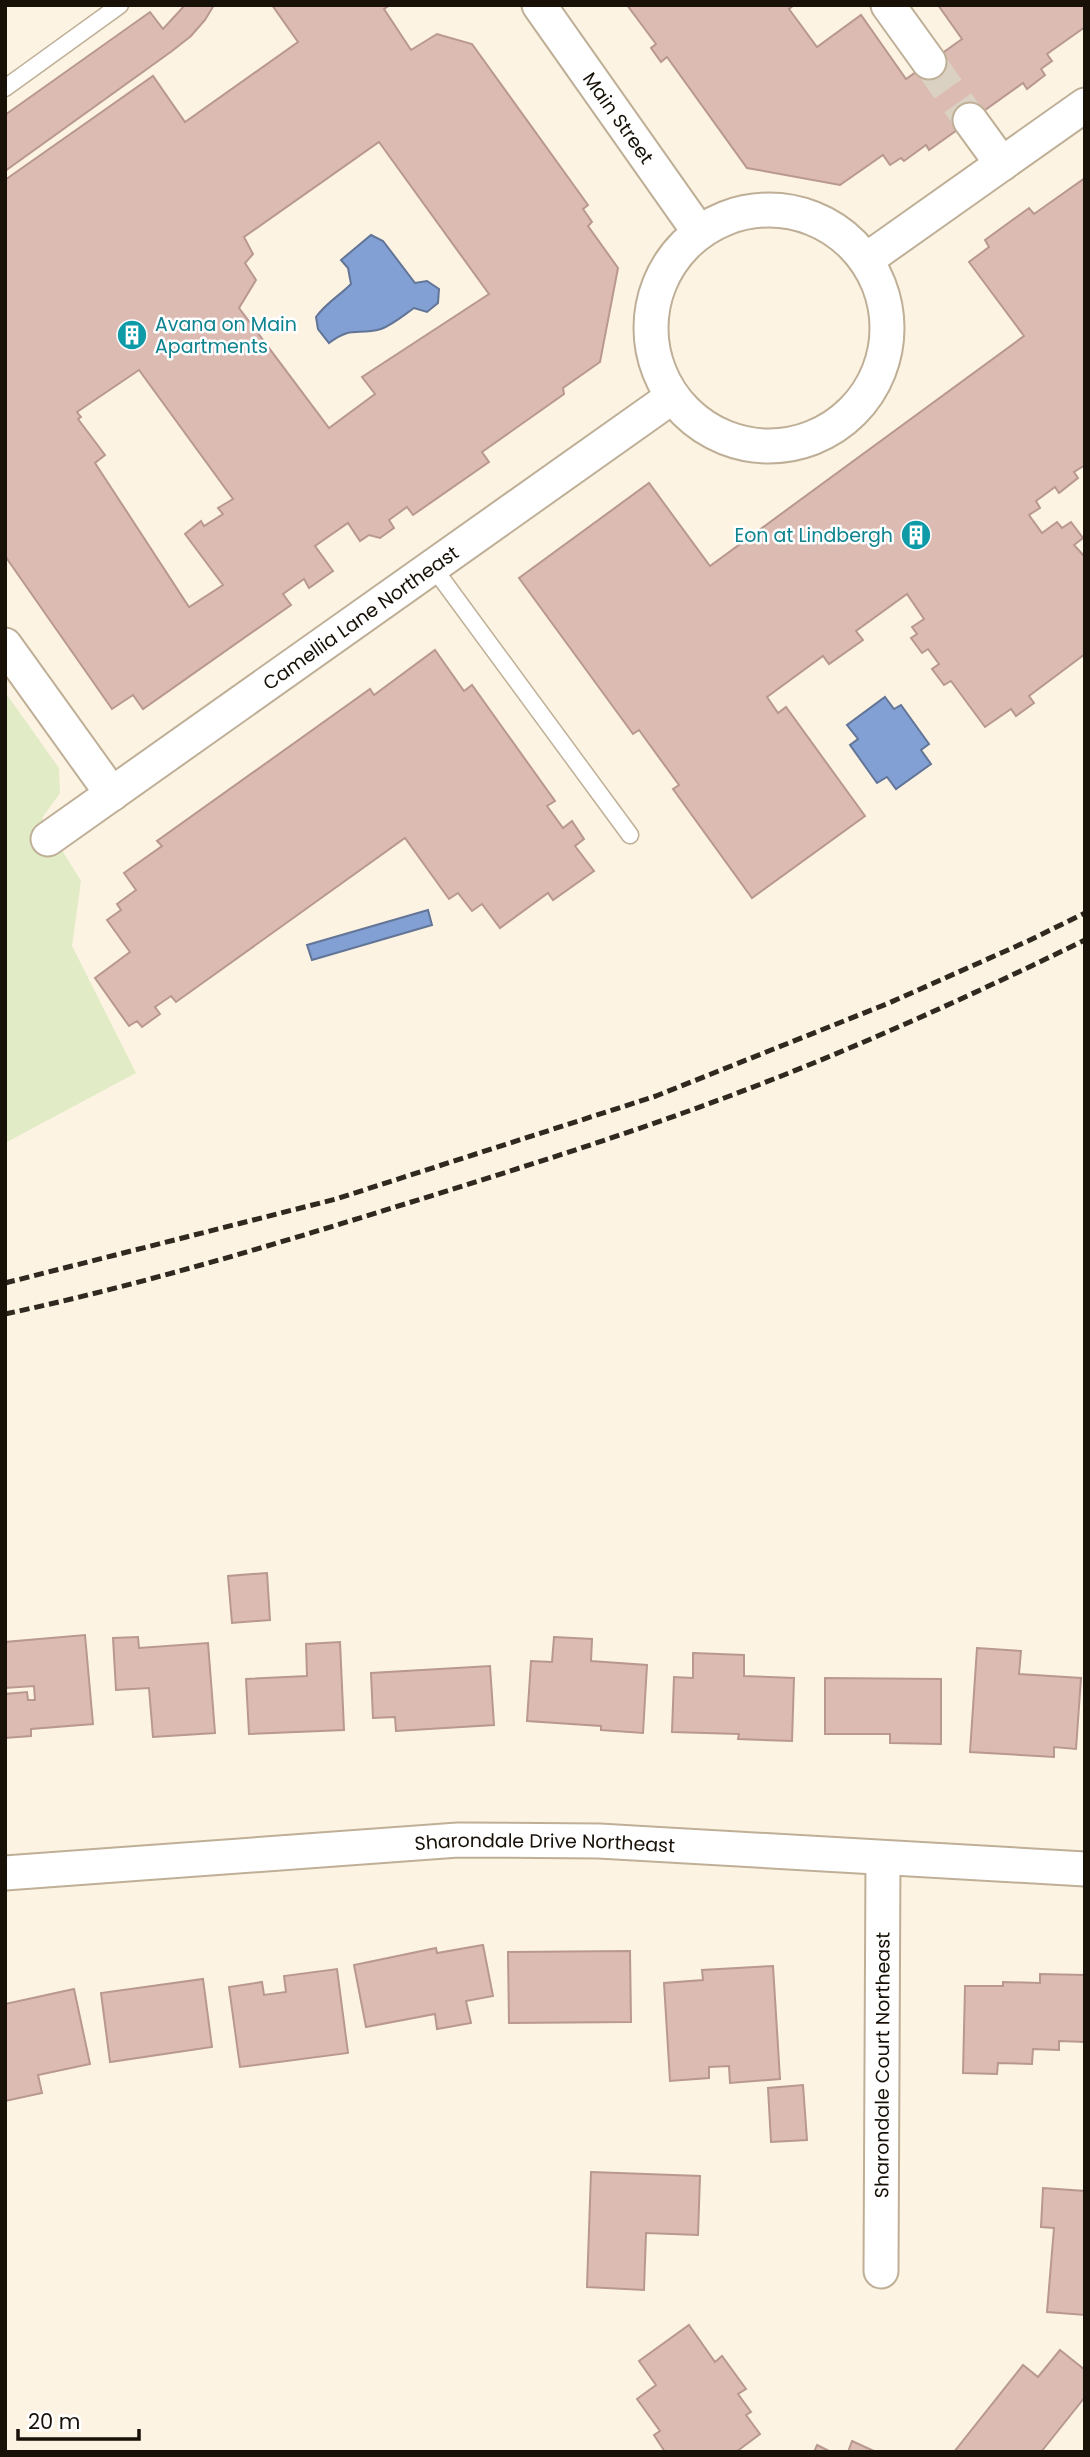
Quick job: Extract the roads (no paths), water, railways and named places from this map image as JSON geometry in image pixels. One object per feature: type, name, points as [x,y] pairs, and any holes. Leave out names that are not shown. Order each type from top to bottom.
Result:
[{"type":"street","name":"Main Street","points":[[538,5],[699,232]]},
{"type":"street","points":[[888,5],[929,62]]},
{"type":"street","points":[[866,260],[1085,105]]},
{"type":"street","points":[[970,120],[1002,164]]},
{"type":"street","points":[[770,209],[807,215],[840,233],[866,260],[882,293],[888,330],[881,367],[864,400],[838,426],[804,442],[768,448],[755,446],[731,441],[698,424],[672,397],[656,364],[650,327],[656,290],[673,257],[699,232],[733,214],[770,209]]},
{"type":"street","name":"Camellia Lane Northeast","points":[[48,839],[672,397]]},
{"type":"street","points":[[5,645],[112,794]]},
{"type":"street","name":"Sharondale Drive Northeast","points":[[5,1873],[458,1840],[599,1841],[1085,1869]]},
{"type":"street","name":"Sharondale Court Northeast","points":[[881,2271],[883,1858]]},
{"type":"lane","points":[[5,88],[120,5]]},
{"type":"lane","points":[[433,567],[630,835]]},
{"type":"water","points":[[371,235],[383,241],[415,283],[427,281],[439,289],[438,303],[427,312],[414,308],[381,329],[344,334],[329,343],[318,329],[316,317],[351,284],[348,268],[341,260]]},
{"type":"water","points":[[885,697],[894,709],[901,705],[929,744],[921,750],[931,764],[896,789],[887,777],[877,783],[850,745],[858,739],[847,725]]},
{"type":"water","points":[[428,910],[432,925],[312,960],[307,945]]},
{"type":"tunnel","points":[[929,62],[970,120]]},
{"type":"railway","points":[[5,1283],[336,1199],[656,1096],[889,1003],[1085,913]]},
{"type":"railway","points":[[5,1314],[157,1277],[256,1249],[579,1149],[735,1094],[836,1054],[1085,940]]},
{"type":"place","name":"Avana on Main Apartments","points":[[132,335]]},
{"type":"place","name":"Eon at Lindbergh","points":[[916,535]]}]
